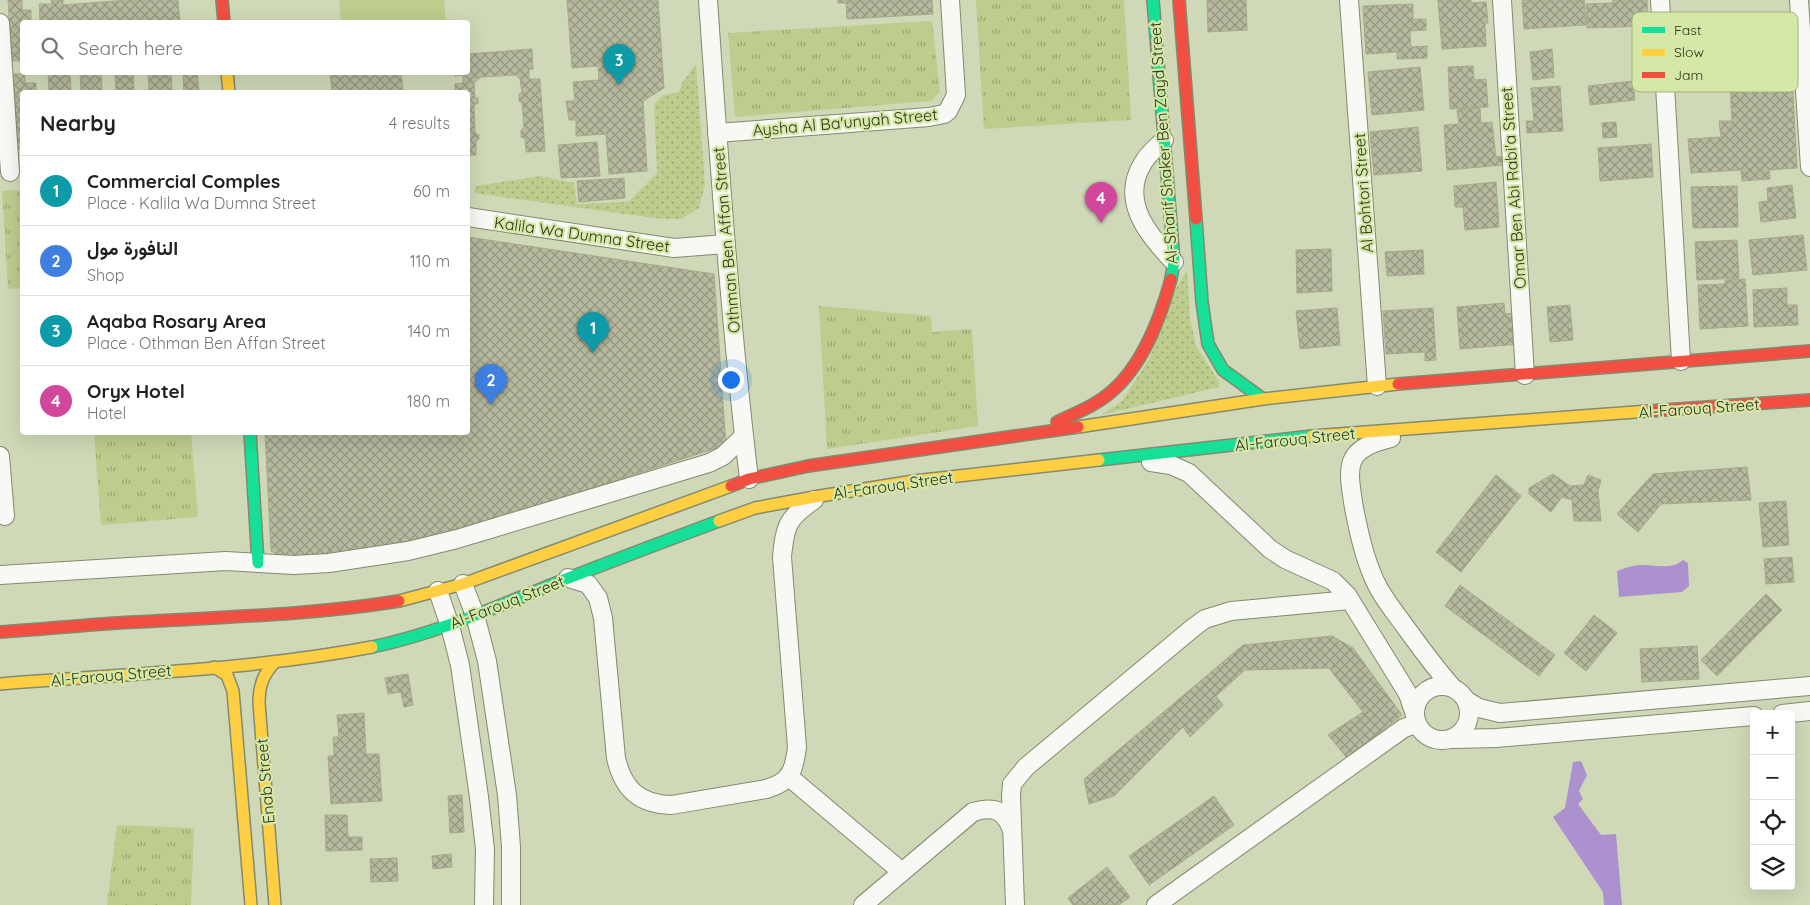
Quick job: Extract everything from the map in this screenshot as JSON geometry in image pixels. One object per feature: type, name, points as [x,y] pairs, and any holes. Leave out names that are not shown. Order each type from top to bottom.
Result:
[{"type":"main road","points":[[222,0],[224,20]]},
{"type":"main road","name":"Al-Sharif Shaker Ben Zayd Street","points":[[1034,434],[1096,403],[1120,383],[1141,352],[1170,288],[1174,262],[1153,0]]},
{"type":"main road","name":"Al-Sharif Shaker Ben Zayd Street","points":[[1180,0],[1202,302],[1208,344],[1223,370],[1263,399]]},
{"type":"main road","points":[[228,75],[229,90]]},
{"type":"main road","name":"Al-Farouq Street","points":[[0,632],[328,610],[405,600],[463,584],[749,479],[808,466],[1263,399],[1377,386],[1810,351]]},
{"type":"main road","name":"Al-Farouq Street","points":[[0,684],[275,662],[375,646],[450,626],[568,578],[755,508],[914,480],[1110,460],[1338,433],[1810,400]]},
{"type":"main road","points":[[250,435],[258,563]]},
{"type":"main road","name":"Enab Street","points":[[275,662],[266,670],[260,682],[259,712],[275,905]]},
{"type":"main road","name":"Enab Street","points":[[214,667],[227,676],[233,690],[251,905]]},
{"type":"street","name":"Othman Ben Affan Street","points":[[708,0],[726,244],[749,479]]},
{"type":"street","name":"Aysha Al Ba'unyah Street","points":[[718,133],[928,117],[944,114],[948,111],[956,95],[950,0]]},
{"type":"street","name":"Al Bohtori Street","points":[[1349,0],[1377,386]]},
{"type":"street","name":"Omar Ben Abi Rabi'a Street","points":[[1502,0],[1524,375]]},
{"type":"street","points":[[1799,0],[1810,167]]},
{"type":"street","points":[[0,23],[11,172]]},
{"type":"street","points":[[1665,92],[1681,361]]},
{"type":"street","points":[[1164,140],[1142,164],[1136,177],[1135,193],[1137,212],[1146,231],[1174,262]]},
{"type":"street","name":"Kalila Wa Dumna Street","points":[[470,217],[674,248],[726,244]]},
{"type":"street","points":[[1442,426],[1372,442],[1361,449],[1354,457],[1350,466],[1349,480],[1360,536],[1375,582],[1438,672],[1453,688]]},
{"type":"street","points":[[0,575],[226,561],[294,565],[329,563],[408,551],[433,546],[709,463],[723,456],[744,436]]},
{"type":"street","points":[[0,456],[5,516]]},
{"type":"street","points":[[1110,460],[1171,465],[1189,473],[1270,549],[1285,559],[1333,581],[1350,600],[1408,694],[1421,731],[1428,737],[1444,741],[1460,734],[1466,727],[1469,719],[1467,701]]},
{"type":"street","points":[[568,578],[588,584],[598,598],[603,618],[616,758],[620,774],[627,785],[637,795],[659,804],[671,805],[766,789],[781,784],[788,776],[795,763],[797,747],[782,557],[784,538],[789,520],[802,508],[820,496]]},
{"type":"street","points":[[463,584],[475,615],[487,661],[507,795],[511,847],[511,905]]},
{"type":"street","points":[[438,591],[450,626],[460,665],[485,849],[484,905]]},
{"type":"street","points":[[1015,905],[1011,796],[1012,784],[1018,774],[1194,627],[1205,620],[1230,611],[1350,600]]},
{"type":"street","points":[[1416,719],[1415,706],[1420,697],[1426,690],[1444,685],[1461,693],[1467,701],[1479,708],[1500,713],[1810,686]]},
{"type":"street","points":[[1795,713],[1810,711]]},
{"type":"street","points":[[1453,738],[1496,738],[1750,716]]},
{"type":"street","points":[[1156,905],[1416,719]]},
{"type":"street","points":[[788,776],[902,872]]},
{"type":"street","points":[[863,905],[973,812],[986,808],[1002,813],[1008,819],[1012,830]]},
{"type":"green space","points":[[339,0],[444,0],[446,20],[341,20]]},
{"type":"green space","points":[[976,0],[1124,0],[1131,120],[984,129]]},
{"type":"green space","points":[[932,21],[940,92],[931,101],[735,117],[728,33]]},
{"type":"green space","points":[[696,64],[705,185],[699,208],[681,219],[662,219],[474,193],[476,186],[540,176],[574,183],[577,204],[628,202],[657,173],[654,104],[663,95],[679,92],[682,83]]},
{"type":"green space","points":[[20,190],[20,288],[8,289],[2,191]]},
{"type":"green space","points":[[1187,270],[1190,318],[1196,346],[1219,382],[1219,387],[1101,415],[1122,401],[1149,359],[1174,292]]},
{"type":"green space","points":[[819,306],[931,316],[932,332],[972,329],[978,426],[827,449]]},
{"type":"green space","points":[[94,435],[191,435],[198,517],[101,525]]},
{"type":"green space","points":[[117,825],[194,828],[191,905],[107,905]]},
{"type":"shaded area","points":[[1683,560],[1688,563],[1689,586],[1682,592],[1619,597],[1617,571],[1638,565],[1668,566]]},
{"type":"shaded area","points":[[1581,761],[1587,775],[1579,791],[1583,799],[1578,804],[1601,835],[1616,834],[1622,905],[1604,905],[1603,892],[1553,817],[1565,808],[1573,762]]},
{"type":"building","points":[[8,0],[22,0],[22,10],[31,10],[31,20],[20,20],[20,61],[12,61]]},
{"type":"building","points":[[51,0],[63,0],[63,5],[128,0],[178,0],[180,20],[40,20],[39,4],[52,4]]},
{"type":"building","points":[[567,0],[658,0],[664,88],[643,101],[647,171],[609,174],[606,134],[576,136],[576,120],[569,120],[566,101],[575,101],[573,82],[599,80],[598,66],[572,68]]},
{"type":"building","points":[[838,0],[932,0],[933,14],[847,19],[846,3],[838,3]]},
{"type":"building","points":[[1207,0],[1246,0],[1247,30],[1208,32]]},
{"type":"building","points":[[1438,0],[1471,0],[1471,3],[1486,2],[1488,23],[1485,23],[1486,46],[1442,49]]},
{"type":"building","points":[[1522,0],[1584,0],[1586,25],[1524,29]]},
{"type":"building","points":[[1613,0],[1647,0],[1647,12],[1632,12],[1632,27],[1587,28],[1586,4],[1613,3]]},
{"type":"building","points":[[1413,4],[1413,19],[1426,19],[1426,30],[1410,31],[1411,47],[1427,46],[1427,58],[1397,59],[1397,52],[1366,54],[1363,6]]},
{"type":"building","points":[[532,49],[533,69],[529,69],[529,79],[540,79],[545,151],[526,152],[525,139],[521,137],[521,131],[524,127],[522,103],[519,101],[519,94],[522,92],[520,79],[516,75],[481,77],[474,83],[475,98],[478,98],[478,103],[474,105],[475,133],[479,135],[479,139],[476,141],[476,155],[470,155],[470,90],[455,90],[455,84],[463,83],[463,75],[470,75],[470,54]]},
{"type":"building","points":[[1552,49],[1554,77],[1533,80],[1530,52]]},
{"type":"building","points":[[1473,66],[1474,80],[1486,79],[1488,107],[1450,109],[1448,67]]},
{"type":"building","points":[[1420,67],[1424,110],[1372,115],[1368,72]]},
{"type":"building","points":[[14,74],[20,74],[25,75],[25,83],[36,83],[36,90],[20,90],[20,149],[17,149]]},
{"type":"building","points":[[48,75],[70,75],[71,90],[49,90]]},
{"type":"building","points":[[80,75],[101,75],[102,90],[81,90]]},
{"type":"building","points":[[115,75],[133,75],[134,90],[116,90]]},
{"type":"building","points":[[148,75],[171,75],[172,90],[149,90]]},
{"type":"building","points":[[183,75],[197,75],[199,90],[184,90]]},
{"type":"building","points":[[330,75],[401,75],[403,90],[332,90]]},
{"type":"building","points":[[1632,81],[1632,92],[1634,92],[1635,100],[1590,105],[1588,86]]},
{"type":"building","points":[[1560,86],[1563,131],[1527,133],[1526,121],[1534,121],[1531,88]]},
{"type":"building","points":[[1730,92],[1793,92],[1797,168],[1769,170],[1770,179],[1742,181],[1741,170],[1691,173],[1688,139],[1721,137],[1719,121],[1732,121]]},
{"type":"building","points":[[1480,108],[1481,123],[1492,122],[1496,157],[1503,156],[1504,165],[1447,170],[1444,125],[1459,124],[1457,110]]},
{"type":"building","points":[[1616,122],[1617,137],[1603,138],[1602,123]]},
{"type":"building","points":[[1418,127],[1422,171],[1374,175],[1370,132]]},
{"type":"building","points":[[597,142],[600,176],[561,178],[558,145]]},
{"type":"building","points":[[1651,144],[1653,177],[1600,181],[1598,148]]},
{"type":"building","points":[[624,178],[625,198],[579,202],[577,181]]},
{"type":"building","points":[[1496,182],[1499,227],[1465,230],[1463,207],[1455,207],[1454,186]]},
{"type":"building","points":[[1792,185],[1796,218],[1761,222],[1759,202],[1768,201],[1767,188]]},
{"type":"building","points":[[1737,186],[1738,227],[1693,228],[1691,187]]},
{"type":"building","points":[[1803,235],[1807,270],[1753,275],[1749,240]]},
{"type":"building","points":[[470,237],[714,274],[726,445],[515,513],[394,546],[286,560],[271,551],[265,435],[470,435]]},
{"type":"building","points":[[1737,240],[1739,278],[1697,280],[1695,242]]},
{"type":"building","points":[[1331,249],[1332,291],[1297,293],[1296,250]]},
{"type":"building","points":[[1423,250],[1424,274],[1387,276],[1385,252]]},
{"type":"building","points":[[1745,279],[1748,326],[1700,329],[1698,285],[1725,284],[1725,280]]},
{"type":"building","points":[[1787,288],[1787,305],[1797,305],[1798,325],[1754,327],[1753,290]]},
{"type":"building","points":[[1504,303],[1505,314],[1516,313],[1519,344],[1460,349],[1457,307]]},
{"type":"building","points":[[1570,305],[1573,340],[1550,342],[1547,307]]},
{"type":"building","points":[[1337,308],[1340,345],[1300,349],[1296,311]]},
{"type":"building","points":[[1433,308],[1436,360],[1425,361],[1425,352],[1386,354],[1383,311]]},
{"type":"building","points":[[1747,467],[1751,500],[1661,504],[1638,532],[1617,514],[1653,474]]},
{"type":"building","points":[[1553,474],[1570,486],[1584,485],[1588,475],[1601,480],[1598,491],[1601,521],[1574,521],[1572,500],[1562,497],[1551,512],[1529,494],[1529,488]]},
{"type":"building","points":[[1496,475],[1521,496],[1461,572],[1436,552]]},
{"type":"building","points":[[1786,501],[1789,545],[1763,547],[1759,503]]},
{"type":"building","points":[[1792,557],[1794,582],[1766,584],[1764,559]]},
{"type":"building","points":[[1460,585],[1555,655],[1539,676],[1445,606]]},
{"type":"building","points":[[1766,594],[1782,610],[1717,676],[1701,660]]},
{"type":"building","points":[[1594,615],[1617,633],[1586,671],[1564,653]]},
{"type":"building","points":[[1332,636],[1353,648],[1402,715],[1347,758],[1328,735],[1363,712],[1329,668],[1245,670],[1216,696],[1223,705],[1190,737],[1183,727],[1114,796],[1089,804],[1084,779],[1243,645]]},
{"type":"building","points":[[1697,646],[1699,679],[1642,682],[1640,649]]},
{"type":"building","points":[[408,674],[413,705],[404,707],[401,692],[388,694],[385,678]]},
{"type":"building","points":[[364,713],[366,754],[379,754],[382,801],[331,804],[328,756],[334,756],[333,737],[339,737],[337,715]]},
{"type":"building","points":[[462,795],[464,832],[450,833],[448,796]]},
{"type":"building","points":[[1214,796],[1234,825],[1149,885],[1129,856]]},
{"type":"building","points":[[325,815],[347,815],[348,837],[362,837],[362,850],[326,851]]},
{"type":"building","points":[[451,854],[452,867],[433,869],[432,856]]},
{"type":"building","points":[[397,858],[398,881],[371,882],[370,859]]},
{"type":"building","points":[[1107,867],[1130,897],[1119,905],[1073,905],[1068,898]]},
{"type":"traffic: fast","points":[[1153,0],[1174,262],[1171,279]]},
{"type":"traffic: fast","points":[[1196,219],[1202,302],[1208,344],[1223,370],[1263,399]]},
{"type":"traffic: fast","points":[[250,435],[258,563]]},
{"type":"traffic: fast","points":[[1099,460],[1312,436]]},
{"type":"traffic: fast","points":[[372,647],[446,626],[719,521]]},
{"type":"traffic: slow","points":[[227,75],[229,90]]},
{"type":"traffic: slow","points":[[1078,427],[1263,399],[1398,384]]},
{"type":"traffic: slow","points":[[1312,436],[1649,411]]},
{"type":"traffic: slow","points":[[719,521],[755,508],[820,496],[914,481],[1099,460]]},
{"type":"traffic: slow","points":[[399,601],[463,584],[731,486]]},
{"type":"traffic: slow","points":[[0,684],[234,666],[326,655],[372,647]]},
{"type":"traffic: slow","points":[[275,662],[267,671],[262,681],[259,703],[275,905]]},
{"type":"traffic: slow","points":[[214,667],[227,675],[233,691],[251,905]]},
{"type":"traffic: jam","points":[[222,0],[224,20]]},
{"type":"traffic: jam","points":[[1179,0],[1196,219]]},
{"type":"traffic: jam","points":[[1057,422],[1105,397],[1132,369],[1156,325],[1171,279]]},
{"type":"traffic: jam","points":[[1398,384],[1810,351]]},
{"type":"traffic: jam","points":[[1649,411],[1810,400]]},
{"type":"traffic: jam","points":[[731,486],[749,479],[808,466],[1078,427]]},
{"type":"traffic: jam","points":[[0,632],[301,612],[399,601]]},
{"type":"place","name":"Aqaba Rosary Area","points":[[619,85]]},
{"type":"place","name":"Oryx Hotel","points":[[1101,223]]},
{"type":"place","name":"Commercial Comples","points":[[593,353]]},
{"type":"place","name":"النافورة مول","points":[[491,405]]}]
